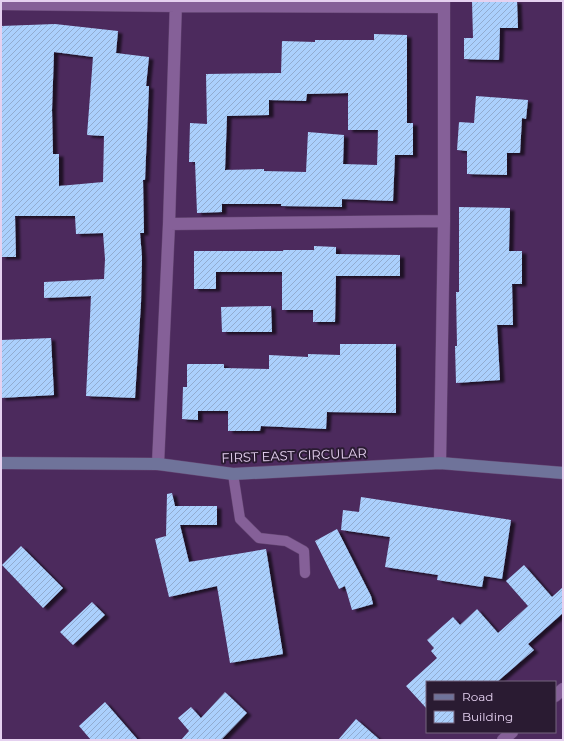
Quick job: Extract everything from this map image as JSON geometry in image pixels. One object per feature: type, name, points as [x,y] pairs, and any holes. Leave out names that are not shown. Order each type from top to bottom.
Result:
[{"type":"street","points":[[1,4],[444,4],[444,221],[440,463]]},
{"type":"street","points":[[158,464],[169,224],[176,4]]},
{"type":"street","points":[[169,224],[444,221]]},
{"type":"street","name":"FIRST EAST CIRCULAR","points":[[1,463],[158,464],[233,474],[440,463],[563,473]]},
{"type":"lane","points":[[233,474],[240,519],[259,538],[286,541],[304,551],[306,573]]},
{"type":"building","points":[[472,1],[517,1],[518,28],[500,28],[499,60],[464,59],[464,38],[473,38]]},
{"type":"building","points":[[55,24],[118,31],[116,53],[149,57],[146,86],[149,86],[145,180],[143,180],[144,233],[140,233],[142,257],[141,303],[135,398],[86,396],[91,296],[44,298],[44,282],[104,279],[105,259],[103,233],[76,234],[75,216],[15,216],[16,257],[1,257],[1,26]],"holes":[[[54,52],[93,57],[87,135],[104,136],[103,182],[59,186],[59,154],[53,154],[52,110]]]},
{"type":"building","points":[[374,34],[407,35],[407,123],[413,123],[413,155],[395,155],[393,201],[342,199],[342,207],[281,206],[281,204],[222,204],[222,212],[197,213],[195,162],[189,162],[190,123],[207,124],[206,74],[281,73],[282,41],[315,42],[315,40],[374,40]],"holes":[[[348,93],[348,130],[378,130],[377,165],[343,164],[344,135],[308,132],[306,172],[264,171],[264,169],[225,170],[227,116],[269,115],[269,100],[306,101],[307,94]]]},
{"type":"building","points":[[476,96],[528,100],[526,119],[522,118],[520,153],[507,153],[507,175],[467,174],[467,151],[457,150],[459,122],[474,123]]},
{"type":"building","points":[[459,207],[510,208],[509,251],[522,251],[522,284],[512,284],[513,325],[497,325],[500,380],[456,383],[455,346],[457,346],[456,292],[459,292]]},
{"type":"building","points":[[314,246],[336,247],[336,254],[400,255],[400,276],[336,276],[335,322],[313,322],[313,310],[282,310],[282,272],[216,272],[216,289],[194,289],[194,251],[314,250]]},
{"type":"building","points":[[271,306],[272,332],[222,332],[221,307]]},
{"type":"building","points":[[51,338],[54,395],[1,398],[1,340]]},
{"type":"building","points":[[340,344],[396,344],[396,413],[327,412],[326,429],[261,426],[260,431],[228,431],[228,411],[198,411],[198,420],[182,419],[183,387],[187,387],[187,364],[224,364],[224,368],[269,369],[269,355],[308,357],[308,354],[340,355]]},
{"type":"building","points":[[172,493],[175,506],[217,506],[217,525],[180,525],[189,562],[266,549],[283,654],[230,663],[217,586],[169,597],[155,539],[166,536],[167,494]]},
{"type":"building","points":[[361,497],[511,520],[502,579],[484,576],[482,587],[437,580],[438,575],[385,567],[390,537],[341,530],[343,510],[359,512]]},
{"type":"building","points":[[337,529],[371,596],[373,604],[352,610],[345,586],[339,589],[315,541]]},
{"type":"building","points":[[21,546],[63,588],[43,608],[2,565]]},
{"type":"building","points":[[524,565],[552,597],[563,587],[563,613],[528,644],[534,650],[498,681],[426,681],[426,708],[406,686],[437,658],[431,651],[434,648],[427,640],[453,617],[460,625],[477,609],[498,633],[528,606],[506,581]]},
{"type":"building","points":[[92,602],[105,615],[73,645],[60,632]]},
{"type":"building","points":[[225,692],[247,713],[221,740],[181,740],[189,731],[178,718],[191,707],[201,718]]},
{"type":"building","points":[[105,702],[138,740],[91,740],[79,726]]},
{"type":"building","points":[[356,719],[380,740],[338,740]]}]
